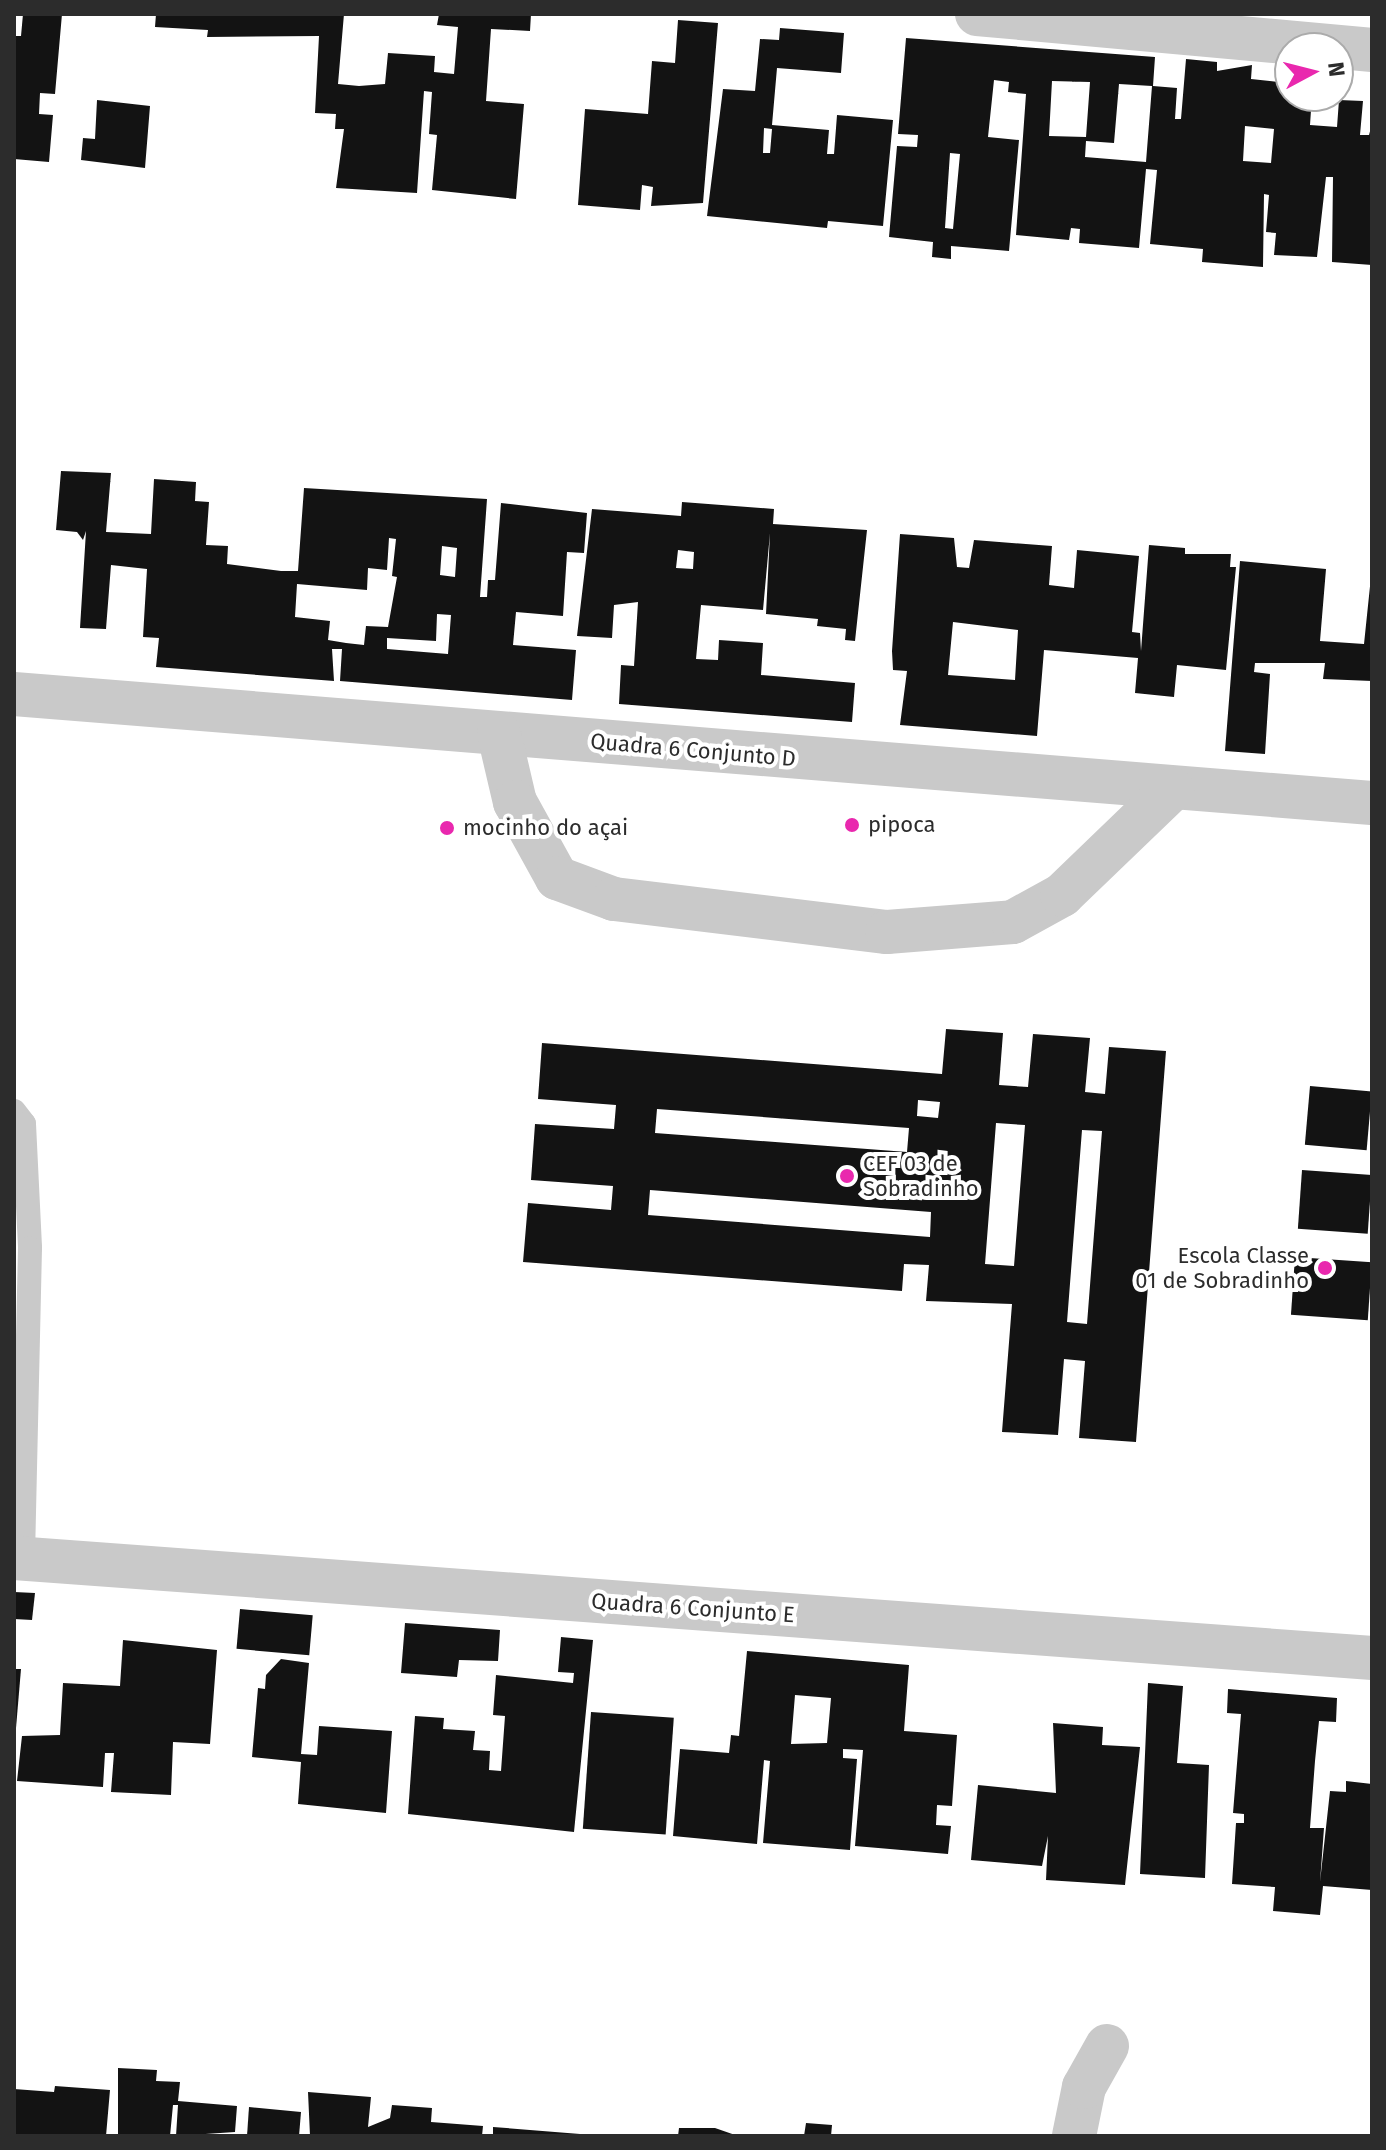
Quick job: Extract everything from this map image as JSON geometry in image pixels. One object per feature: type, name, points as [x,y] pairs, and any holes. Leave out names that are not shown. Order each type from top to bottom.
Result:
[{"type":"street","points":[[977,14],[1372,50]]},
{"type":"street","name":"Quadra 6 Conjunto D","points":[[14,694],[1372,803]]},
{"type":"street","points":[[499,734],[515,802],[557,878],[614,899],[887,932],[1013,922],[1062,895],[1172,789]]},
{"type":"street","name":"Quadra 6 Conjunto E","points":[[19,1559],[1372,1658]]},
{"type":"street","points":[[1074,2136],[1084,2087],[1107,2046]]},
{"type":"lane","points":[[14,1111],[24,1124],[30,1248],[19,1559]]},
{"type":"building","points":[[23,14],[62,14],[55,94],[40,93],[39,114],[53,115],[49,162],[14,159],[14,36],[21,36]]},
{"type":"building","points":[[156,14],[344,14],[338,84],[359,86],[385,84],[388,53],[435,56],[434,72],[454,74],[458,27],[437,25],[439,14],[531,14],[530,31],[491,29],[486,101],[524,104],[516,199],[432,190],[437,135],[429,134],[432,92],[424,91],[417,193],[336,188],[344,129],[335,129],[336,114],[315,113],[319,36],[207,37],[208,30],[155,27]]},
{"type":"building","points":[[678,20],[718,23],[703,203],[651,206],[653,187],[642,185],[640,210],[578,205],[585,109],[648,114],[652,61],[675,63]]},
{"type":"building","points":[[780,28],[844,33],[841,73],[777,68],[772,125],[829,130],[827,154],[834,154],[837,115],[893,120],[883,226],[828,221],[827,228],[707,216],[723,89],[755,91],[760,39],[779,40]],"holes":[[[764,128],[772,129],[770,153],[763,153]]]},
{"type":"building","points":[[906,38],[1155,57],[1153,86],[1177,88],[1175,119],[1181,119],[1186,59],[1217,62],[1217,71],[1252,65],[1251,79],[1274,82],[1274,112],[1311,112],[1310,125],[1337,127],[1338,112],[1354,112],[1354,101],[1363,101],[1360,135],[1369,135],[1372,124],[1372,265],[1332,262],[1333,177],[1326,177],[1317,257],[1274,255],[1276,233],[1266,232],[1269,195],[1264,194],[1263,267],[1202,262],[1203,249],[1150,244],[1157,170],[1146,169],[1139,248],[1079,243],[1080,229],[1071,228],[1069,240],[1016,235],[1026,94],[1008,92],[1009,82],[994,80],[988,137],[1019,140],[1009,251],[951,246],[951,259],[932,257],[933,242],[889,237],[897,146],[917,147],[918,135],[898,134]],"holes":[[[1052,81],[1090,82],[1086,137],[1049,136]],[[1119,84],[1152,86],[1146,162],[1085,157],[1086,141],[1114,143]],[[1245,126],[1274,129],[1271,163],[1243,161]],[[950,153],[960,154],[953,229],[945,228]]]},
{"type":"building","points":[[97,100],[150,106],[145,168],[81,160],[83,138],[95,139]]},
{"type":"building","points":[[61,471],[111,473],[106,532],[151,534],[154,479],[196,482],[195,501],[209,502],[206,545],[228,546],[227,564],[281,571],[298,571],[304,488],[487,499],[480,597],[487,597],[488,580],[495,580],[501,503],[587,513],[584,553],[567,552],[563,616],[516,612],[513,645],[576,650],[572,700],[340,681],[342,649],[332,649],[334,681],[156,667],[159,638],[143,637],[147,569],[111,565],[106,629],[80,628],[86,531],[83,540],[77,532],[56,530]],"holes":[[[389,538],[396,539],[392,576],[397,577],[388,627],[366,626],[364,645],[328,640],[330,621],[295,617],[297,584],[367,590],[368,568],[387,570]],[[442,546],[457,548],[455,577],[440,575]],[[437,614],[451,615],[448,654],[387,649],[387,638],[436,641]]]},
{"type":"building","points":[[682,502],[774,509],[773,524],[867,530],[855,641],[845,640],[846,629],[817,626],[818,619],[766,614],[770,533],[763,610],[701,605],[696,659],[718,660],[719,640],[763,643],[761,675],[855,683],[852,722],[619,704],[621,665],[634,666],[638,602],[614,605],[612,638],[577,636],[592,509],[681,516]],"holes":[[[678,550],[694,552],[693,569],[676,568]]]},
{"type":"building","points":[[900,534],[954,538],[957,567],[969,568],[974,540],[1052,546],[1049,585],[1074,588],[1077,550],[1139,556],[1132,632],[1140,633],[1141,651],[1149,545],[1185,548],[1185,554],[1231,554],[1230,567],[1236,567],[1226,670],[1177,665],[1174,697],[1135,693],[1138,658],[1044,650],[1037,736],[900,725],[907,671],[893,670]],"holes":[[[953,622],[1018,630],[1015,680],[948,675]]]},
{"type":"building","points":[[1240,561],[1326,569],[1320,641],[1364,644],[1372,567],[1372,681],[1323,679],[1325,663],[1255,663],[1254,672],[1270,674],[1265,754],[1225,751]]},
{"type":"building","points":[[946,1029],[1003,1033],[999,1085],[1028,1087],[1033,1034],[1090,1038],[1085,1092],[1105,1094],[1109,1047],[1166,1051],[1136,1442],[1079,1438],[1085,1361],[1064,1359],[1058,1435],[1002,1432],[1012,1304],[926,1301],[929,1265],[904,1264],[902,1291],[523,1262],[528,1203],[611,1210],[613,1186],[531,1180],[535,1124],[614,1129],[616,1105],[538,1099],[542,1043],[942,1074]],"holes":[[[918,1100],[940,1102],[938,1118],[917,1116]],[[657,1109],[909,1128],[907,1152],[655,1133]],[[996,1123],[1025,1125],[1014,1266],[985,1264]],[[1082,1130],[1102,1131],[1087,1324],[1067,1322]],[[650,1190],[931,1212],[930,1237],[648,1215]]]},
{"type":"building","points":[[1310,1086],[1372,1091],[1367,1150],[1305,1145]]},
{"type":"building","points":[[1302,1170],[1372,1175],[1368,1234],[1298,1229]]},
{"type":"building","points":[[1295,1257],[1372,1262],[1368,1320],[1291,1315]]},
{"type":"building","points":[[14,1592],[35,1593],[32,1620],[14,1619]]},
{"type":"building","points":[[240,1609],[313,1615],[309,1655],[237,1649]]},
{"type":"building","points":[[405,1623],[500,1630],[498,1661],[459,1660],[457,1677],[401,1673]]},
{"type":"building","points":[[561,1637],[593,1640],[574,1832],[408,1814],[415,1716],[444,1718],[443,1729],[475,1731],[473,1750],[490,1751],[489,1770],[501,1771],[505,1716],[493,1715],[496,1675],[573,1683],[574,1673],[558,1672]]},
{"type":"building","points":[[123,1640],[217,1650],[210,1744],[173,1742],[171,1795],[111,1792],[114,1753],[105,1753],[103,1787],[17,1781],[22,1736],[60,1735],[63,1683],[120,1686]]},
{"type":"building","points":[[747,1651],[909,1665],[904,1731],[957,1735],[952,1806],[937,1805],[936,1825],[951,1826],[948,1854],[855,1846],[863,1750],[843,1749],[843,1758],[857,1759],[850,1850],[763,1843],[770,1761],[764,1760],[757,1844],[673,1836],[680,1749],[729,1753],[731,1735],[739,1736]],"holes":[[[795,1695],[831,1698],[827,1743],[791,1744]]]},
{"type":"building","points":[[281,1659],[309,1663],[301,1754],[317,1755],[319,1726],[392,1731],[386,1813],[298,1804],[301,1762],[252,1757],[258,1688],[265,1689],[266,1675]]},
{"type":"building","points":[[14,1669],[21,1669],[16,1728],[14,1728]]},
{"type":"building","points":[[1148,1683],[1183,1686],[1177,1763],[1209,1765],[1205,1878],[1140,1874]]},
{"type":"building","points":[[1228,1689],[1337,1698],[1336,1722],[1319,1721],[1310,1828],[1324,1828],[1320,1882],[1330,1791],[1346,1792],[1346,1781],[1372,1784],[1372,1890],[1323,1886],[1320,1915],[1273,1911],[1275,1887],[1232,1884],[1236,1823],[1244,1823],[1244,1814],[1233,1813],[1241,1714],[1227,1713]]},
{"type":"building","points":[[591,1712],[674,1718],[666,1835],[583,1829]]},
{"type":"building","points":[[1053,1723],[1103,1727],[1102,1745],[1140,1747],[1125,1885],[1046,1880],[1048,1836],[1042,1866],[971,1860],[978,1785],[1056,1793]]},
{"type":"building","points":[[118,2068],[157,2070],[156,2081],[180,2082],[178,2101],[237,2106],[235,2132],[176,2136],[178,2105],[173,2105],[170,2136],[118,2136]]},
{"type":"building","points":[[55,2086],[110,2090],[106,2136],[14,2136],[14,2089],[54,2092]]},
{"type":"building","points":[[308,2092],[371,2097],[368,2127],[390,2118],[392,2105],[432,2108],[431,2122],[483,2126],[482,2136],[310,2136]]},
{"type":"building","points":[[249,2107],[301,2112],[299,2136],[247,2136]]},
{"type":"building","points":[[806,2123],[832,2125],[831,2136],[804,2136]]},
{"type":"building","points":[[493,2127],[580,2134],[580,2136],[493,2136]]},
{"type":"building","points":[[679,2128],[715,2128],[738,2136],[678,2136]]},
{"type":"place","name":"pipoca","points":[[852,825]]},
{"type":"place","name":"mocinho do açai","points":[[447,828]]},
{"type":"place","name":"CEF 03 de Sobradinho","points":[[847,1176]]},
{"type":"place","name":"Escola Classe 01 de Sobradinho","points":[[1325,1268]]}]
